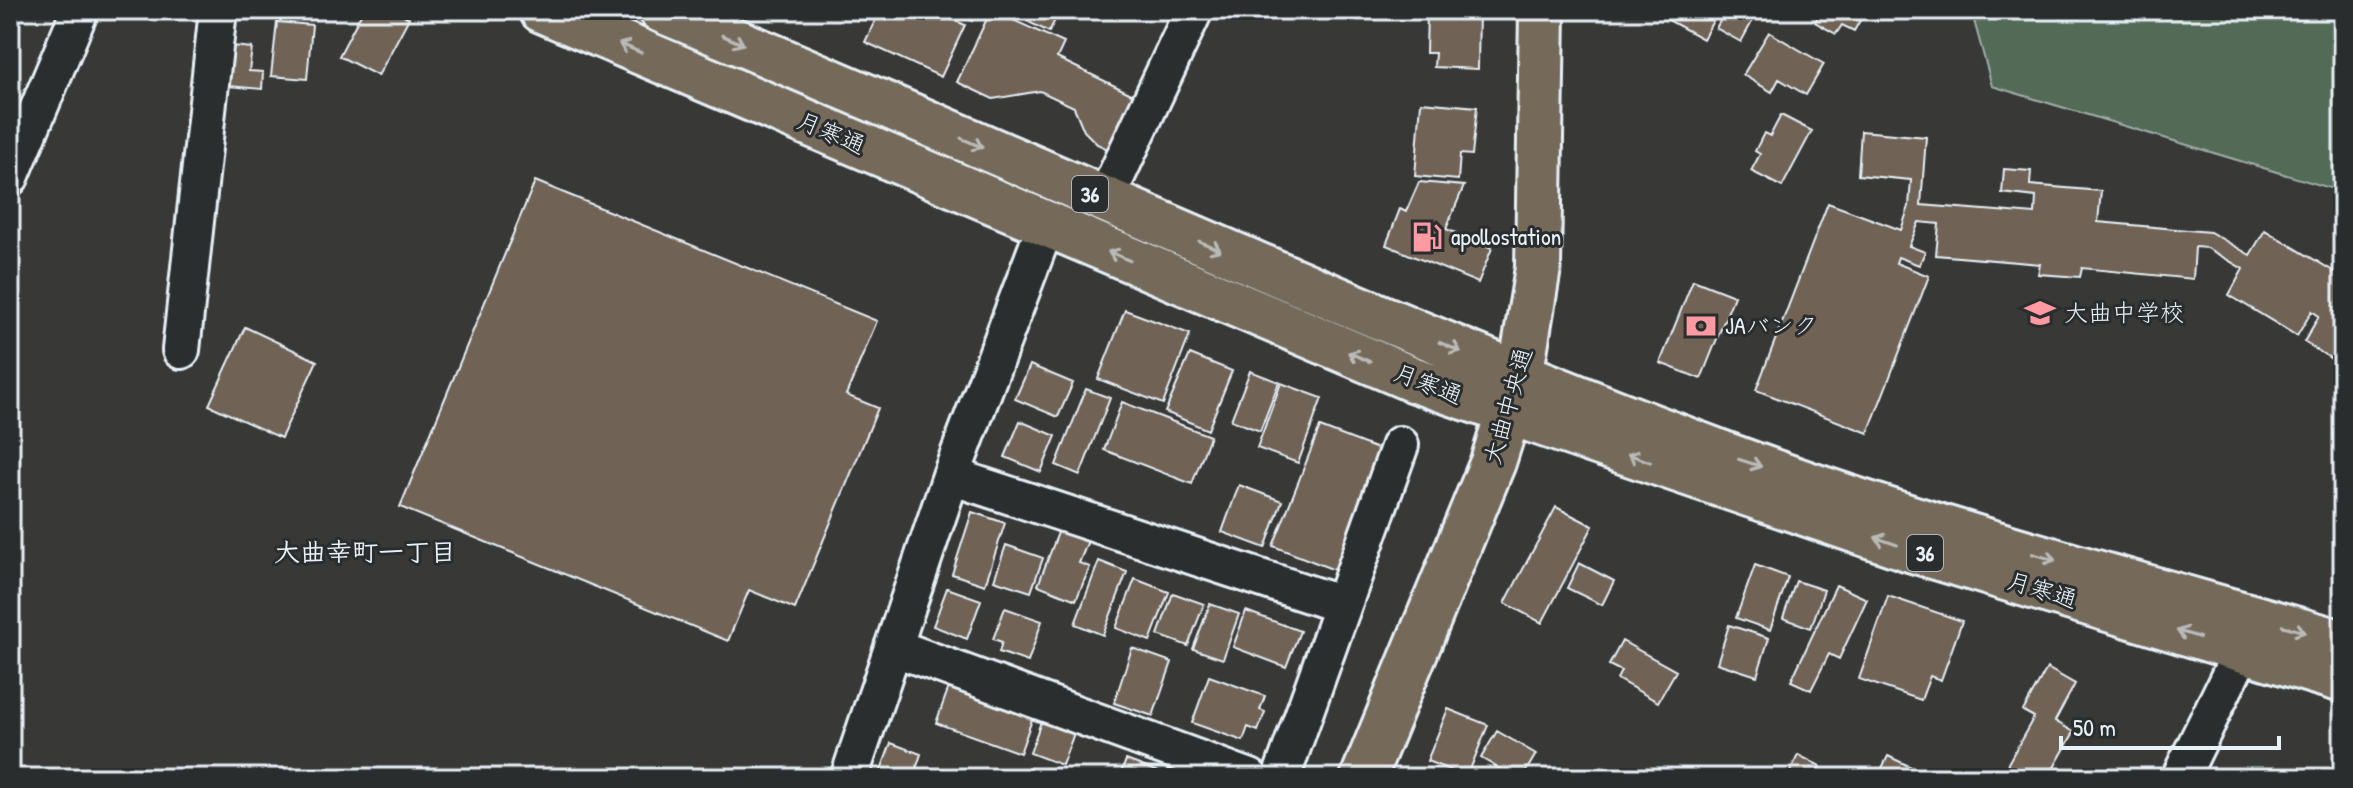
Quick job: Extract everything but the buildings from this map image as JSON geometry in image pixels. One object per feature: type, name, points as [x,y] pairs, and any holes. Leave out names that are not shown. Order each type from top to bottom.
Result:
[{"type":"main road","name":"月寒通","points":[[542,10],[1412,379],[1515,396],[1735,458],[1969,535],[2343,643]]},
{"type":"main road","name":"大曲中央通","points":[[1363,778],[1515,396],[1538,268],[1542,10]]},
{"type":"main road","name":"月寒通","points":[[664,11],[1105,200],[1515,396],[1910,549],[2343,680]]},
{"type":"street","points":[[10,177],[80,10]]},
{"type":"street","points":[[181,350],[218,10]]},
{"type":"street","points":[[1105,200],[1194,10]]},
{"type":"street","points":[[849,778],[951,476],[1046,225]]},
{"type":"street","points":[[1281,778],[1400,445]]},
{"type":"street","points":[[951,476],[1342,605]]},
{"type":"street","points":[[893,647],[1250,778]]},
{"type":"street","points":[[2180,778],[2242,651]]},
{"type":"green space","points":[[1978,10],[2343,10],[2343,192],[1992,86],[1973,17]]},
{"type":"place","name":"apollostation","points":[[1427,237]]},
{"type":"place","name":"大曲中学校","points":[[2040,313]]},
{"type":"place","name":"JAバンク","points":[[1701,326]]},
{"type":"district","name":"大曲幸町一丁目","points":[[365,552]]}]
